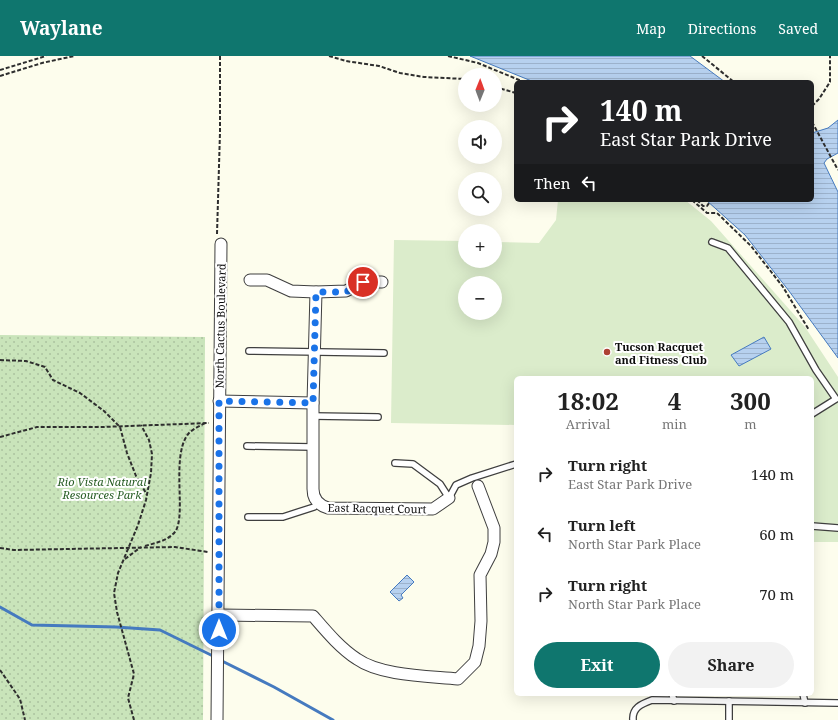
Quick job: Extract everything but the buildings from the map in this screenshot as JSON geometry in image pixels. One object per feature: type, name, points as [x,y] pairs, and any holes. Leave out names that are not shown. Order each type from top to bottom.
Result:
[{"type":"street","name":"North Cactus Boulevard","points":[[217,720],[219,615],[219,401],[222,244]]},
{"type":"street","points":[[250,280],[267,280],[291,290],[316,292],[346,292],[363,282],[382,282]]},
{"type":"street","points":[[313,447],[316,292]]},
{"type":"street","points":[[219,401],[313,403]]},
{"type":"street","name":"East Racquet Court","points":[[313,447],[313,496],[316,505],[328,508],[433,509],[449,498]]},
{"type":"street","points":[[219,615],[313,616],[333,638],[357,660],[381,670],[458,679],[475,662],[478,651],[481,621],[480,575],[491,554],[494,542],[494,528],[478,486]]},
{"type":"lane","points":[[712,242],[728,248],[789,322],[816,370],[836,399],[814,413]]},
{"type":"lane","points":[[249,352],[384,353]]},
{"type":"lane","points":[[313,416],[378,417]]},
{"type":"lane","points":[[247,446],[313,447]]},
{"type":"lane","points":[[395,463],[413,464],[440,484],[449,498]]},
{"type":"lane","points":[[449,498],[456,484],[514,465]]},
{"type":"lane","points":[[248,517],[283,517],[316,505]]},
{"type":"lane","points":[[814,526],[838,528]]},
{"type":"lane","points":[[673,696],[674,701]]},
{"type":"lane","points":[[803,696],[805,703]]},
{"type":"lane","points":[[633,720],[633,714],[640,704],[652,700],[838,703]]},
{"type":"lane","points":[[729,702],[729,720]]},
{"type":"path","points":[[0,70],[46,56]]},
{"type":"path","points":[[0,76],[42,63],[74,56]]},
{"type":"path","points":[[220,56],[220,132],[217,234],[222,244]]},
{"type":"path","points":[[329,56],[346,61],[379,66],[400,74],[424,77],[458,78]]},
{"type":"path","points":[[448,56],[478,63],[519,80]]},
{"type":"path","points":[[702,56],[732,80]]},
{"type":"path","points":[[814,104],[830,82],[830,56]]},
{"type":"path","points":[[502,89],[514,92]]},
{"type":"path","points":[[814,125],[838,170]]},
{"type":"path","points":[[694,202],[706,213],[717,213],[751,246],[783,287],[809,330]]},
{"type":"path","points":[[699,202],[703,206],[707,206],[710,202]]},
{"type":"path","points":[[0,360],[26,361],[45,367],[53,380],[80,393],[104,411],[120,426],[129,459],[136,476],[147,495]]},
{"type":"path","points":[[0,437],[37,427],[205,423],[220,424]]},
{"type":"path","points":[[124,560],[141,548],[160,542],[175,533],[179,521],[179,462],[183,445],[189,433],[205,423]]},
{"type":"path","points":[[134,720],[128,698],[134,674],[117,612],[114,593],[118,573],[138,524],[147,495],[152,454],[149,440],[141,425]]},
{"type":"path","points":[[0,548],[14,550],[175,547],[204,551],[218,555]]},
{"type":"path","points":[[0,670],[20,699],[25,720]]},
{"type":"green space","name":"Tucson Racquet and Fitness Club","points":[[558,202],[687,202],[711,221],[805,327],[838,377],[838,542],[814,542],[814,376],[514,376],[514,425],[391,423],[394,240],[458,241],[458,268],[502,268],[502,242],[539,243],[556,220]]},
{"type":"green space","name":"Rio Vista Natural Resources Park","points":[[0,335],[205,337],[203,720],[0,720]]},
{"type":"water","points":[[470,56],[690,56],[722,80],[529,80]]},
{"type":"water","points":[[838,120],[838,153],[827,159],[824,163],[838,192],[838,358],[789,291],[745,235],[708,202],[814,202],[814,132],[828,128]]},
{"type":"water","points":[[764,337],[771,349],[739,366],[731,355]]},
{"type":"water","points":[[407,575],[414,582],[401,595],[403,598],[399,601],[390,592]]},
{"type":"waterway","points":[[0,607],[32,625],[116,627],[160,630],[215,657]]},
{"type":"waterway","points":[[220,660],[274,687],[333,720]]},
{"type":"place","name":"Tucson Racquet and Fitness Club","points":[[607,352]]},
{"type":"route","points":[[219,630],[219,401],[313,403],[316,292],[346,292],[363,282]]}]
